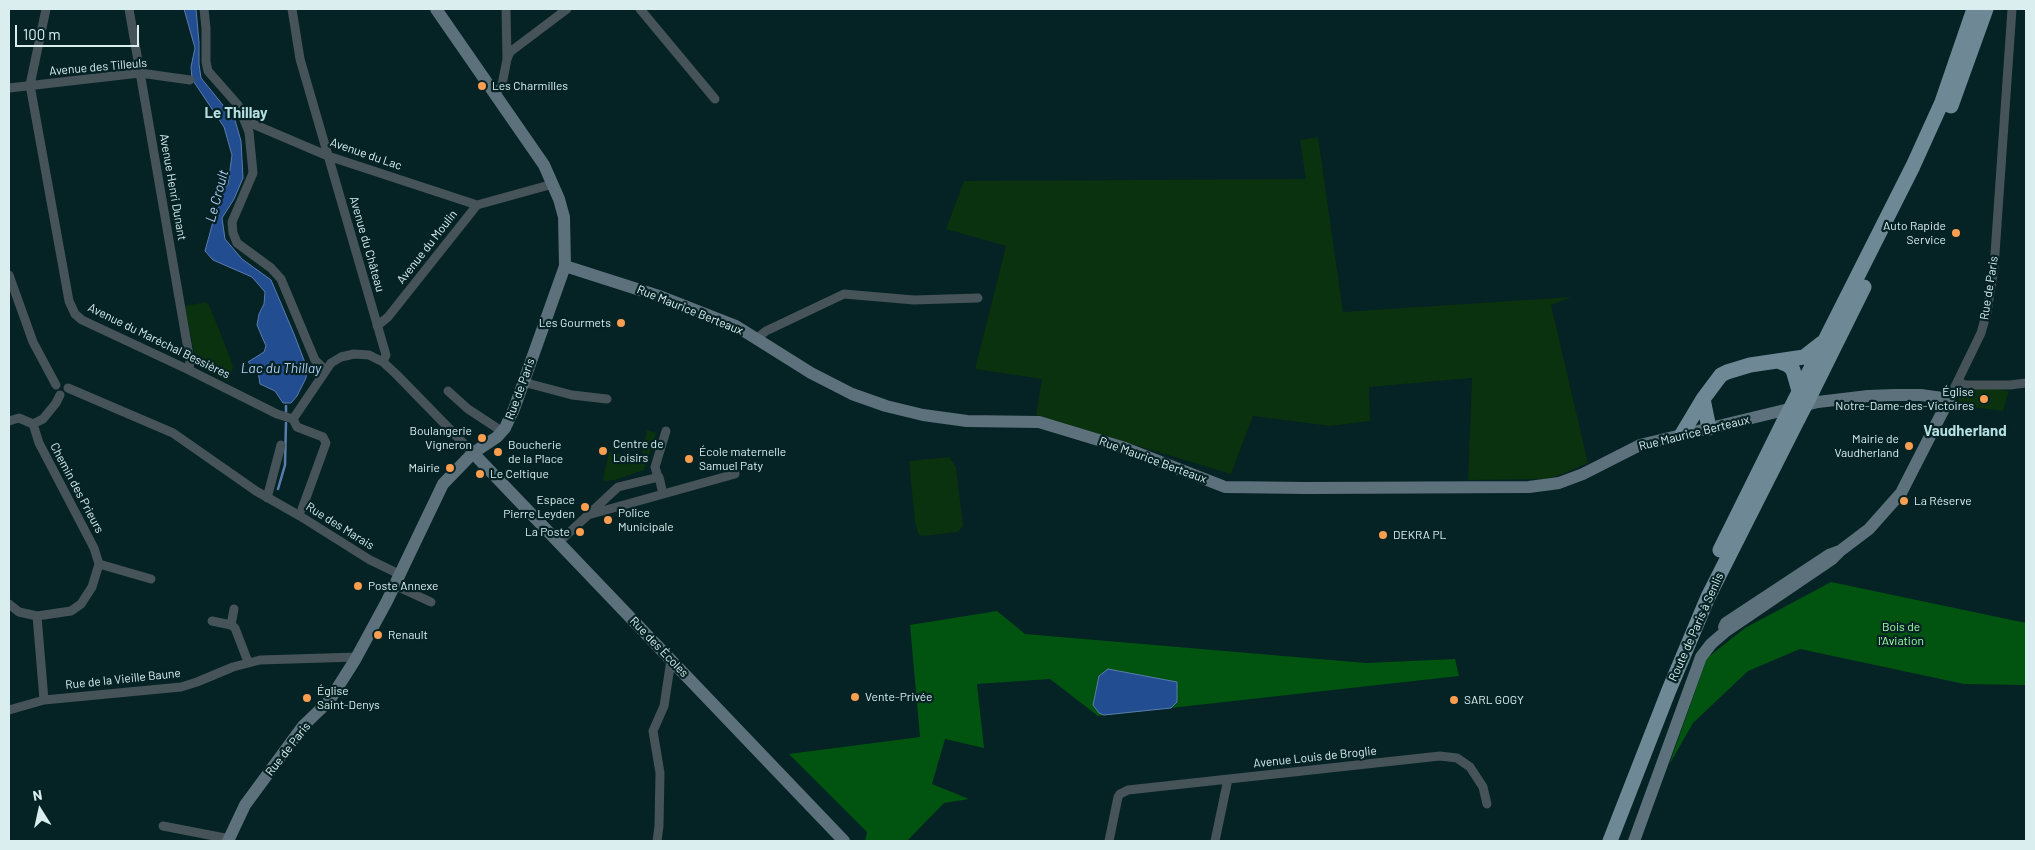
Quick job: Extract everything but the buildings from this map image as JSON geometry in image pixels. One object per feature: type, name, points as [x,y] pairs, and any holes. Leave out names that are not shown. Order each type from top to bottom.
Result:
[{"type":"main road","points":[[1805,398],[1825,341],[1930,131],[1974,9]]},
{"type":"main road","points":[[1791,420],[1805,398],[1920,176],[1950,108],[1986,9]]},
{"type":"main road","points":[[1682,434],[1703,399],[1721,375],[1750,365],[1804,357],[1825,341]]},
{"type":"main road","points":[[1778,362],[1788,365],[1793,370],[1805,398]]},
{"type":"main road","points":[[1703,399],[1708,428]]},
{"type":"main road","name":"Route de Paris à Senlis","points":[[1599,841],[1660,684],[1686,624],[1735,519],[1791,420]]},
{"type":"main road","name":"Route de Paris à Senlis","points":[[1610,841],[1665,699],[1708,597],[1791,420]]},
{"type":"street","name":"Avenue du Maréchal Bessières","points":[[46,9],[30,85],[69,300],[75,314],[82,320],[277,414],[293,419],[298,427],[323,437],[326,443],[302,509]]},
{"type":"street","name":"Avenue Henri Dunant","points":[[129,9],[190,361],[189,370]]},
{"type":"street","points":[[204,9],[208,72],[238,105],[247,124],[253,173],[232,222],[233,233],[237,244],[271,268],[281,279],[316,360],[326,370]]},
{"type":"street","name":"Avenue du Château","points":[[292,9],[300,59],[386,355],[383,362]]},
{"type":"street","name":"Rue de Paris","points":[[229,840],[245,805],[303,726],[329,701],[357,656],[397,580],[443,484],[473,453],[502,432],[514,410],[565,266],[564,216],[544,165],[436,9]]},
{"type":"street","points":[[495,94],[502,85],[507,59],[506,9]]},
{"type":"street","points":[[507,59],[515,48],[567,9]]},
{"type":"street","points":[[640,9],[715,99]]},
{"type":"street","name":"Rue de Paris","points":[[1634,841],[1700,656],[1726,631],[1724,627],[1726,623],[1828,555],[1840,551],[1869,529],[1901,493],[1981,333],[1987,312],[1994,268],[2012,9]]},
{"type":"street","name":"Avenue des Tilleuls","points":[[9,88],[140,73],[190,80]]},
{"type":"street","name":"Avenue du Lac","points":[[247,124],[253,124],[328,156],[477,205]]},
{"type":"street","points":[[477,205],[553,184]]},
{"type":"street","name":"Avenue du Moulin","points":[[377,326],[388,317],[477,205]]},
{"type":"street","name":"Rue Maurice Berteaux","points":[[565,266],[662,296],[736,326],[757,338],[789,361],[811,373],[852,394],[886,406],[923,415],[967,422],[1039,422],[1125,448],[1225,487],[1529,487],[1560,483],[1583,474],[1640,445],[1764,416],[1805,398],[1921,395],[1949,399]]},
{"type":"street","points":[[9,275],[33,342],[56,386],[55,390],[60,395]]},
{"type":"street","points":[[757,338],[766,331],[844,294],[914,300],[978,298]]},
{"type":"street","points":[[293,419],[331,363],[342,357],[354,354],[369,355],[383,362],[473,453]]},
{"type":"street","points":[[524,382],[572,395],[607,399]]},
{"type":"street","points":[[1958,382],[1974,385],[2026,383]]},
{"type":"street","points":[[56,386],[60,383],[65,384],[68,388],[66,394],[60,395]]},
{"type":"street","name":"Rue des Marais","points":[[68,388],[173,433],[267,498],[300,516],[370,560],[431,602]]},
{"type":"street","points":[[448,391],[468,409],[502,432]]},
{"type":"street","points":[[9,421],[19,418],[34,424],[43,419],[60,395]]},
{"type":"street","name":"Chemin des Prieurs","points":[[34,424],[39,443],[94,548],[99,564]]},
{"type":"street","points":[[663,494],[655,467],[666,431]]},
{"type":"street","points":[[267,498],[281,445]]},
{"type":"street","name":"Rue des Écoles","points":[[473,453],[844,841]]},
{"type":"street","points":[[588,515],[735,474]]},
{"type":"street","points":[[558,543],[618,487],[658,477]]},
{"type":"street","points":[[9,604],[19,612],[36,616],[70,611],[81,604],[92,587],[99,564],[151,579]]},
{"type":"street","points":[[231,625],[234,609]]},
{"type":"street","points":[[36,616],[44,700]]},
{"type":"street","points":[[212,620],[231,625],[235,628],[248,662]]},
{"type":"street","name":"Rue de la Vieille Baune","points":[[9,710],[44,700],[181,687],[248,662],[260,660],[357,656]]},
{"type":"street","points":[[657,841],[660,826],[660,773],[653,731],[664,706],[671,660]]},
{"type":"street","name":"Avenue Louis de Broglie","points":[[1109,841],[1120,794],[1128,790],[1440,756],[1457,758],[1470,767],[1483,787],[1487,804]]},
{"type":"street","points":[[1216,841],[1228,779]]},
{"type":"street","points":[[163,826],[229,840]]},
{"type":"green space","points":[[1318,137],[1343,312],[1572,297],[1551,305],[1588,463],[1545,479],[1468,480],[1472,378],[1369,387],[1370,421],[1330,426],[1253,416],[1231,474],[1036,415],[1042,379],[975,369],[1006,246],[946,229],[964,181],[1306,179],[1300,140]]},
{"type":"green space","points":[[206,302],[209,305],[233,367],[228,382],[203,369],[196,362],[185,306]]},
{"type":"green space","points":[[1964,389],[2009,391],[2003,411],[1955,405]]},
{"type":"green space","points":[[647,430],[656,433],[644,470],[605,481],[603,479],[609,452],[641,458]]},
{"type":"green space","points":[[949,457],[956,467],[963,526],[958,532],[919,535],[915,523],[909,461]]},
{"type":"green space","name":"Bois de l'Aviation","points":[[1831,582],[2026,623],[2026,685],[1964,684],[1800,649],[1748,671],[1693,723],[1669,765],[1707,658],[1745,628]]},
{"type":"green space","points":[[997,611],[1025,634],[1366,663],[1455,659],[1459,676],[1098,716],[1050,679],[977,684],[984,748],[945,739],[932,784],[969,799],[944,803],[907,841],[865,841],[867,832],[789,754],[920,737],[910,625]]},
{"type":"water","name":"Lac du Thillay","points":[[184,9],[196,9],[201,78],[235,120],[241,141],[243,178],[234,199],[222,218],[225,239],[242,259],[271,280],[307,368],[306,378],[297,396],[291,403],[283,403],[275,391],[260,384],[258,371],[248,362],[264,352],[266,346],[257,325],[259,314],[264,304],[265,292],[252,277],[213,260],[205,251],[221,201],[219,198],[224,187],[228,185],[232,155],[224,127],[192,79],[191,67],[195,48]]},
{"type":"water","points":[[1108,669],[1177,682],[1177,702],[1171,708],[1104,715],[1099,713],[1093,705],[1099,676]]},
{"type":"waterway","name":"Le Croult","points":[[286,406],[286,412]]},
{"type":"waterway","name":"Le Croult","points":[[278,489],[285,465],[286,423]]},
{"type":"place","name":"Les Charmilles","points":[[482,86]]},
{"type":"place","name":"Auto Rapide Service","points":[[1956,233]]},
{"type":"place","name":"Les Gourmets","points":[[621,323]]},
{"type":"place","name":"Église Notre-Dame-des-Victoires","points":[[1984,399]]},
{"type":"place","name":"Boulangerie Vigneron","points":[[482,438]]},
{"type":"place","name":"Mairie de Vaudherland","points":[[1909,446]]},
{"type":"place","name":"Centre de Loisirs","points":[[603,451]]},
{"type":"place","name":"Boucherie de la Place","points":[[498,452]]},
{"type":"place","name":"École maternelle Samuel Paty","points":[[689,459]]},
{"type":"place","name":"Mairie","points":[[450,468]]},
{"type":"place","name":"Le Celtique","points":[[480,474]]},
{"type":"place","name":"La Réserve","points":[[1904,501]]},
{"type":"place","name":"Espace Pierre Leyden","points":[[585,507]]},
{"type":"place","name":"Police Municipale","points":[[608,520]]},
{"type":"place","name":"La Poste","points":[[580,532]]},
{"type":"place","name":"DEKRA PL","points":[[1383,535]]},
{"type":"place","name":"Poste Annexe","points":[[358,586]]},
{"type":"place","name":"Renault","points":[[378,635]]},
{"type":"place","name":"Vente-Privée","points":[[855,697]]},
{"type":"place","name":"Église Saint-Denys","points":[[307,698]]},
{"type":"place","name":"SARL GOGY","points":[[1454,700]]},
{"type":"district","name":"Le Thillay","points":[[236,113]]},
{"type":"district","name":"Vaudherland","points":[[1965,431]]}]
